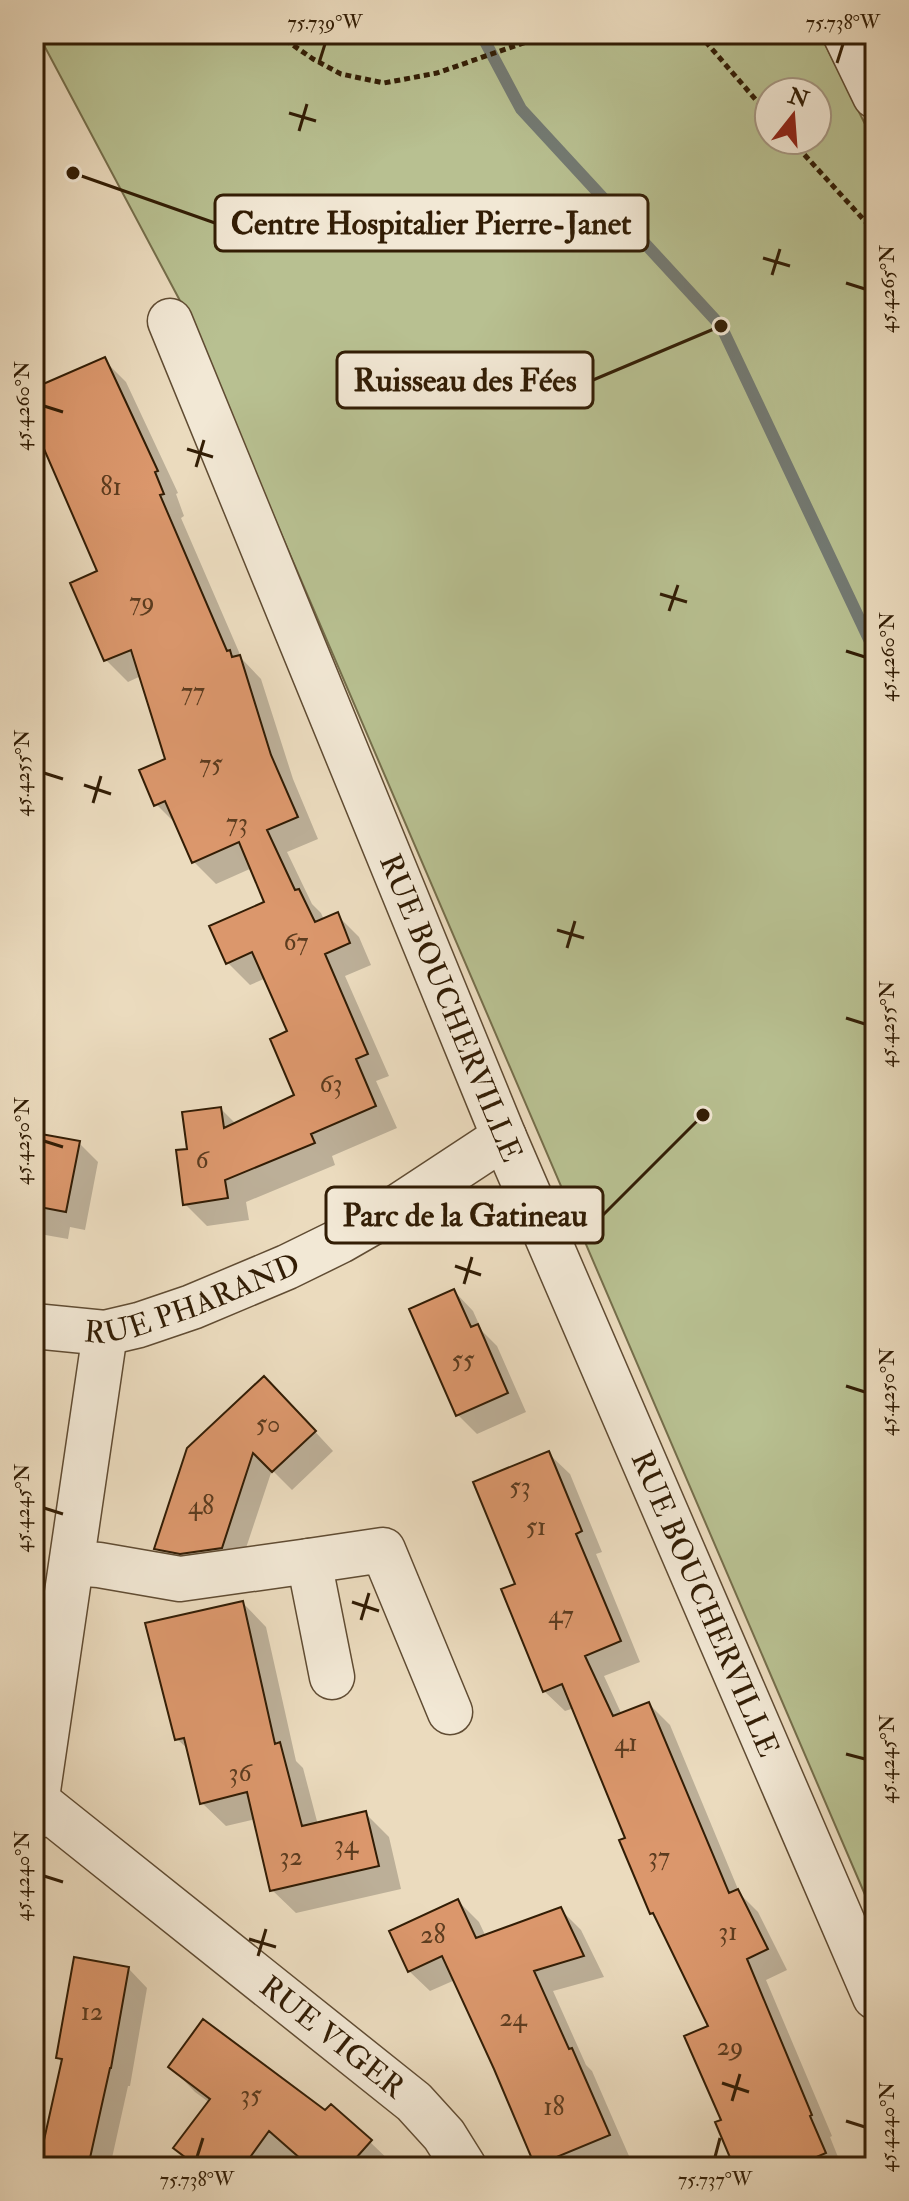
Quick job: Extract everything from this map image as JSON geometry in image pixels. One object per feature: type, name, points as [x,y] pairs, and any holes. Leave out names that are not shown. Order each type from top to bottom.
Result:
[{"type":"street","points":[[845,34],[875,96]]},
{"type":"street","name":"RUE BOUCHERVILLE","points":[[170,321],[504,1137],[875,1997]]},
{"type":"street","name":"RUE PHARAND","points":[[34,1326],[105,1333],[192,1307],[327,1248],[387,1214],[504,1137]]},
{"type":"street","points":[[36,1809],[105,1333]]},
{"type":"street","points":[[72,1563],[180,1579],[383,1550],[450,1712]]},
{"type":"street","points":[[309,1561],[332,1677]]},
{"type":"street","name":"RUE VIGER","points":[[36,1809],[414,2102],[444,2135],[464,2167]]},
{"type":"path","points":[[277,34],[341,74],[384,83],[437,73],[549,34]]},
{"type":"path","points":[[699,34],[753,96]]},
{"type":"path","points":[[806,156],[875,232]]},
{"type":"green space","points":[[38,34],[820,34],[875,144],[875,1918],[186,312]]},
{"type":"building","points":[[105,357],[158,471],[155,472],[164,494],[160,495],[227,651],[230,650],[232,657],[240,655],[271,755],[298,817],[267,830],[295,890],[299,889],[315,922],[338,912],[350,943],[325,954],[368,1054],[356,1059],[376,1106],[311,1134],[315,1143],[225,1180],[228,1198],[183,1205],[176,1150],[187,1149],[182,1112],[221,1107],[224,1128],[294,1095],[270,1039],[287,1031],[252,952],[226,964],[209,926],[264,902],[239,842],[192,863],[165,801],[154,806],[139,770],[165,759],[131,650],[104,661],[70,583],[97,571],[34,426],[34,388]]},
{"type":"building","points":[[41,1134],[80,1141],[66,1212],[34,1206],[34,1172]]},
{"type":"building","points":[[454,1289],[471,1327],[478,1324],[508,1393],[456,1416],[409,1309]]},
{"type":"building","points":[[264,1376],[316,1431],[272,1472],[253,1453],[222,1548],[180,1554],[154,1549],[187,1448]]},
{"type":"building","points":[[549,1451],[582,1531],[576,1534],[621,1641],[585,1656],[613,1716],[649,1702],[729,1893],[738,1889],[768,1949],[747,1959],[826,2153],[793,2167],[734,2167],[715,2122],[721,2120],[684,2036],[708,2026],[653,1913],[650,1914],[619,1840],[625,1838],[562,1684],[543,1692],[501,1589],[515,1584],[473,1482]]},
{"type":"building","points":[[243,1601],[275,1744],[280,1742],[302,1826],[366,1811],[379,1866],[270,1891],[247,1792],[200,1804],[184,1738],[175,1740],[145,1623]]},
{"type":"building","points":[[458,1899],[476,1938],[561,1907],[584,1956],[534,1971],[610,2135],[535,2166],[442,1956],[408,1972],[389,1931]]},
{"type":"building","points":[[74,1957],[129,1967],[111,2068],[88,2167],[38,2167],[62,2059],[56,2058]]},
{"type":"building","points":[[203,2019],[325,2110],[331,2104],[372,2140],[348,2167],[310,2167],[269,2131],[243,2167],[198,2167],[173,2148],[210,2099],[168,2067]]},
{"type":"waterway","points":[[481,34],[521,109],[721,326],[875,652]]},
{"type":"place","name":"Centre Hospitalier Pierre-Janet","points":[[73,173]]},
{"type":"place","name":"Ruisseau des Fées","points":[[721,326]]},
{"type":"place","name":"Parc de la Gatineau","points":[[703,1115]]}]
